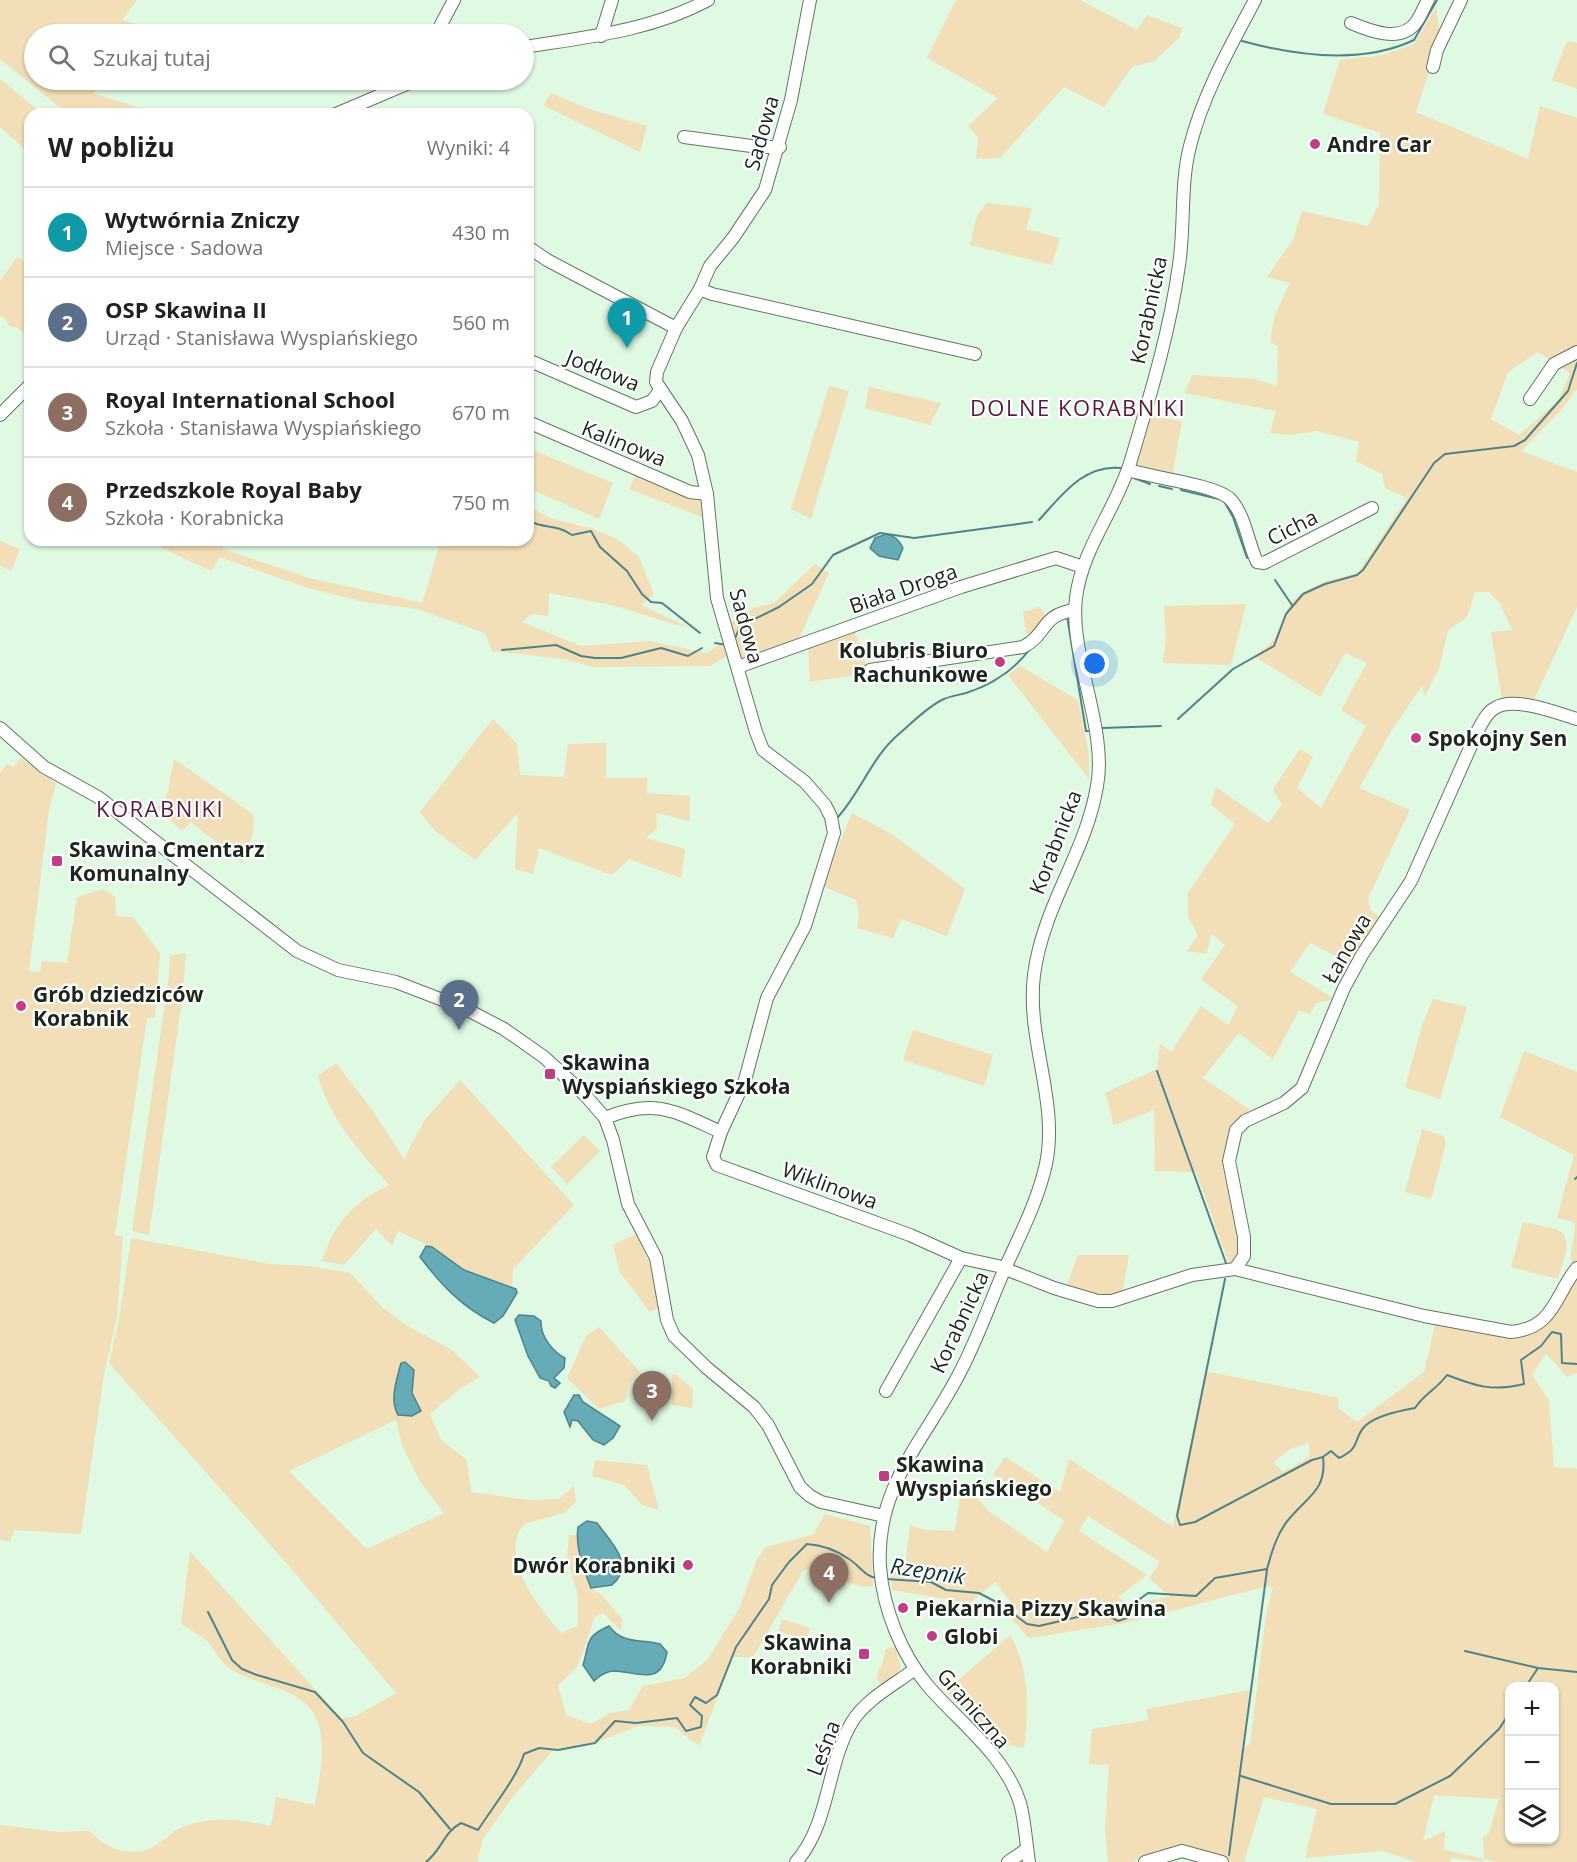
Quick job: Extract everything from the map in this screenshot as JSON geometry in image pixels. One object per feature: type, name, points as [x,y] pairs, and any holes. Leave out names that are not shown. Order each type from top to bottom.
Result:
[{"type":"street","points":[[441,24],[454,0]]},
{"type":"street","points":[[601,36],[612,0]]},
{"type":"street","points":[[534,46],[601,36],[642,27],[708,0]]},
{"type":"street","name":"Sadowa","points":[[721,1132],[745,1080],[767,998],[805,926],[834,833],[831,817],[825,805],[805,782],[763,750],[717,598],[707,495],[698,455],[682,421],[656,382],[657,372],[676,328],[700,289],[710,266],[733,238],[765,190],[780,147],[810,0]]},
{"type":"street","name":"Korabnicka","points":[[891,1617],[880,1567],[884,1516],[896,1476],[957,1378],[1030,1215],[1049,1145],[1049,1118],[1032,1006],[1038,952],[1049,911],[1087,825],[1099,780],[1099,766],[1075,610],[1083,567],[1128,470],[1160,355],[1179,268],[1184,177],[1190,144],[1210,87],[1255,0]]},
{"type":"street","points":[[1351,23],[1375,33],[1402,33],[1416,23],[1428,0]]},
{"type":"street","points":[[1433,67],[1437,50],[1461,0]]},
{"type":"street","points":[[351,108],[393,90]]},
{"type":"street","points":[[684,137],[759,147],[780,147]]},
{"type":"street","points":[[534,251],[676,328]]},
{"type":"street","points":[[700,289],[712,294],[975,354]]},
{"type":"street","points":[[1530,399],[1554,364],[1577,352]]},
{"type":"street","name":"Jodłowa","points":[[534,363],[636,407],[652,401],[660,390]]},
{"type":"street","points":[[0,415],[24,391]]},
{"type":"street","name":"Kalinowa","points":[[534,425],[690,492],[707,495]]},
{"type":"street","name":"Cicha","points":[[1128,470],[1215,491],[1229,498],[1239,513],[1257,562],[1264,563],[1372,508]]},
{"type":"street","name":"Biała Droga","points":[[738,668],[961,587],[1056,558],[1083,567]]},
{"type":"street","points":[[870,670],[1023,647],[1037,636],[1051,616],[1075,610]]},
{"type":"street","name":"Łanowa","points":[[1236,1269],[1244,1256],[1244,1237],[1229,1161],[1236,1130],[1245,1121],[1284,1103],[1302,1088],[1344,988],[1362,955],[1411,881],[1478,730],[1491,711],[1502,705],[1537,707],[1577,719]]},
{"type":"street","points":[[0,728],[44,767],[98,797],[297,951],[338,970],[416,989],[490,1021],[544,1057],[585,1095],[605,1118],[613,1140],[628,1204],[656,1258],[667,1320],[674,1336],[707,1368],[754,1407],[768,1425],[800,1488],[821,1502],[884,1516]]},
{"type":"street","points":[[605,1118],[616,1113],[656,1106],[721,1132]]},
{"type":"street","name":"Wiklinowa","points":[[721,1132],[713,1157],[717,1165],[910,1235],[961,1258],[1005,1269]]},
{"type":"street","points":[[886,1391],[961,1258]]},
{"type":"street","points":[[1005,1269],[1054,1288],[1098,1301],[1112,1300],[1182,1278],[1236,1269],[1424,1316],[1511,1332],[1522,1331],[1551,1312],[1577,1268]]},
{"type":"street","name":"Graniczna","points":[[891,1617],[915,1669],[992,1752],[1019,1801],[1029,1862]]},
{"type":"street","name":"Leśna","points":[[796,1862],[814,1832],[852,1721],[872,1700],[915,1669]]},
{"type":"street","points":[[1008,1862],[1027,1848]]},
{"type":"street","points":[[1145,1862],[1182,1851],[1222,1862]]},
{"type":"shaded area","points":[[0,0],[137,0],[122,20],[136,24],[24,24],[24,78],[0,59]]},
{"type":"shaded area","points":[[956,0],[1080,0],[1137,30],[1147,15],[1182,28],[1179,38],[1154,61],[1132,67],[1104,107],[1064,87],[1000,158],[976,159],[978,138],[968,126],[998,98],[927,58]]},
{"type":"shaded area","points":[[1436,7],[1440,37],[1416,112],[1528,159],[1540,106],[1577,118],[1577,389],[1562,409],[1521,451],[1577,472],[1577,607],[1534,700],[1502,700],[1491,632],[1512,630],[1500,604],[1489,592],[1475,592],[1467,617],[1448,630],[1439,669],[1425,696],[1422,686],[1392,730],[1359,788],[1410,810],[1368,898],[1370,909],[1380,918],[1352,964],[1310,943],[1290,972],[1335,999],[1316,1003],[1310,1015],[1299,1010],[1273,1059],[1239,1033],[1203,1078],[1250,1110],[1232,1126],[1241,1252],[1236,1260],[1229,1264],[1196,1172],[1155,1171],[1154,1110],[1114,1125],[1105,1093],[1157,1069],[1160,1044],[1171,1052],[1201,1006],[1229,1025],[1237,1006],[1201,979],[1225,945],[1212,934],[1206,954],[1187,951],[1198,935],[1188,916],[1188,893],[1235,824],[1211,805],[1216,787],[1268,823],[1282,805],[1273,789],[1300,749],[1313,757],[1297,788],[1321,808],[1366,726],[1341,710],[1367,663],[1345,653],[1320,697],[1254,656],[1276,637],[1286,612],[1299,596],[1327,581],[1358,573],[1407,498],[1385,488],[1382,474],[1356,461],[1359,442],[1317,431],[1290,435],[1270,433],[1276,411],[1185,393],[1192,375],[1255,379],[1277,386],[1278,346],[1270,342],[1275,315],[1290,283],[1267,277],[1293,240],[1302,211],[1368,226],[1379,204],[1380,133],[1323,114],[1340,60],[1383,55],[1414,44]],"holes":[[[1538,352],[1570,373],[1558,401],[1519,435],[1491,419],[1508,372]]]},
{"type":"shaded area","points":[[1567,41],[1577,43],[1577,89],[1552,80]]},
{"type":"shaded area","points":[[0,79],[36,108],[24,108],[24,149],[0,127]]},
{"type":"shaded area","points":[[38,90],[95,90],[94,94],[141,108],[61,108]]},
{"type":"shaded area","points":[[550,93],[589,109],[647,126],[640,152],[544,106]]},
{"type":"shaded area","points":[[987,203],[1032,208],[1026,229],[1060,238],[1052,265],[970,245],[977,215]]},
{"type":"shaded area","points":[[17,257],[24,262],[24,334],[18,328],[10,326],[4,317],[0,317],[0,281]]},
{"type":"shaded area","points":[[829,386],[849,391],[811,519],[791,509]]},
{"type":"shaded area","points":[[869,387],[941,403],[930,425],[865,408]]},
{"type":"shaded area","points":[[1152,415],[1182,422],[1172,476],[1136,467]]},
{"type":"shaded area","points":[[534,450],[613,483],[599,519],[534,491]]},
{"type":"shaded area","points":[[637,472],[703,499],[705,518],[629,489]]},
{"type":"shaded area","points":[[534,509],[552,519],[594,529],[619,540],[639,557],[654,595],[641,605],[692,629],[611,605],[549,593],[548,616],[532,614],[522,622],[581,646],[649,641],[707,653],[725,641],[730,654],[710,666],[594,667],[564,659],[492,651],[485,633],[417,609],[364,602],[305,587],[220,557],[211,571],[158,546],[223,546],[223,549],[309,578],[422,603],[439,547],[435,546],[534,546]]},
{"type":"shaded area","points":[[0,541],[20,549],[11,571],[0,566]]},
{"type":"shaded area","points":[[815,564],[829,573],[797,643],[746,659],[740,657],[730,623],[754,608],[774,603]]},
{"type":"shaded area","points":[[1246,604],[1231,665],[1163,663],[1166,639],[1164,606]]},
{"type":"shaded area","points":[[1040,607],[1046,617],[1035,633],[1026,634],[1023,612]]},
{"type":"shaded area","points":[[854,629],[869,673],[810,682],[808,644]]},
{"type":"shaded area","points":[[1020,666],[1078,700],[1089,754],[1089,779],[1008,675]]},
{"type":"shaded area","points":[[493,719],[517,744],[520,775],[564,777],[568,744],[606,743],[606,778],[647,778],[647,793],[690,796],[690,821],[656,813],[657,828],[646,838],[685,849],[681,878],[629,859],[612,875],[539,848],[533,874],[515,869],[518,813],[475,860],[434,830],[420,812]]},
{"type":"shaded area","points":[[21,758],[56,783],[49,809],[29,971],[40,972],[42,961],[67,963],[77,897],[104,889],[115,897],[116,916],[133,917],[160,953],[155,1017],[147,1018],[114,1242],[116,1235],[123,1236],[117,1317],[104,1374],[81,1534],[14,1530],[10,1542],[0,1539],[0,773],[7,764],[14,767]]},
{"type":"shaded area","points":[[174,759],[254,815],[253,833],[242,863],[191,822],[182,831],[157,808],[167,796]]},
{"type":"shaded area","points":[[852,813],[893,835],[965,889],[947,936],[901,919],[893,938],[857,928],[859,914],[856,900],[822,886]]},
{"type":"shaded area","points":[[186,953],[182,999],[149,1235],[132,1231],[170,956]]},
{"type":"shaded area","points":[[1433,999],[1467,1007],[1440,1099],[1405,1087],[1423,1023]]},
{"type":"shaded area","points":[[913,1030],[993,1055],[984,1086],[903,1060]]},
{"type":"shaded area","points":[[1524,1051],[1577,1072],[1577,1264],[1572,1265],[1571,1260],[1574,1222],[1557,1218],[1574,1155],[1500,1117]]},
{"type":"shaded area","points":[[336,1063],[373,1111],[404,1159],[424,1121],[460,1080],[574,1205],[513,1269],[512,1286],[464,1270],[432,1247],[398,1231],[392,1246],[376,1229],[344,1265],[322,1261],[333,1235],[346,1215],[365,1199],[389,1185],[347,1134],[323,1092],[318,1076]]},
{"type":"shaded area","points":[[1422,1129],[1444,1136],[1446,1144],[1431,1199],[1405,1192]]},
{"type":"shaded area","points":[[584,1135],[600,1151],[567,1184],[551,1167]]},
{"type":"shaded area","points":[[1523,1222],[1556,1229],[1564,1234],[1567,1248],[1558,1279],[1511,1267]]},
{"type":"shaded area","points":[[636,1234],[651,1267],[658,1308],[650,1312],[620,1272],[613,1245]]},
{"type":"shaded area","points":[[131,1238],[270,1264],[309,1266],[350,1273],[382,1307],[406,1325],[452,1350],[480,1377],[461,1388],[430,1414],[441,1440],[467,1460],[471,1492],[528,1500],[559,1499],[574,1486],[576,1502],[564,1513],[524,1524],[517,1537],[516,1553],[518,1566],[529,1590],[561,1633],[578,1626],[578,1596],[567,1557],[569,1535],[577,1535],[584,1569],[591,1588],[602,1595],[622,1619],[621,1631],[603,1613],[594,1617],[578,1665],[558,1685],[566,1715],[591,1724],[610,1713],[629,1710],[643,1686],[685,1678],[708,1659],[740,1607],[757,1559],[766,1547],[813,1535],[825,1514],[870,1526],[873,1586],[863,1587],[804,1569],[753,1657],[733,1657],[699,1746],[674,1727],[638,1726],[599,1741],[552,1751],[511,1799],[483,1839],[477,1862],[0,1862],[0,1825],[58,1832],[90,1831],[109,1846],[132,1852],[148,1849],[183,1827],[199,1822],[230,1820],[271,1826],[276,1797],[315,1805],[322,1745],[320,1730],[307,1705],[287,1692],[247,1678],[232,1670],[205,1639],[181,1624],[190,1551],[342,1719],[356,1716],[396,1693],[289,1566],[109,1363],[119,1319]],"holes":[[[396,1383],[412,1387],[414,1399],[420,1407],[394,1405]],[[396,1420],[402,1445],[420,1481],[444,1513],[367,1549],[289,1471]]]},
{"type":"shaded area","points":[[1078,1255],[1129,1255],[1122,1294],[1093,1295],[1066,1288]]},
{"type":"shaded area","points":[[1577,1275],[1577,1373],[1567,1377],[1546,1353],[1532,1375],[1549,1400],[1554,1467],[1577,1469],[1577,1862],[1497,1862],[1484,1859],[1483,1862],[1451,1858],[1450,1862],[1416,1862],[1383,1851],[1305,1858],[1317,1809],[1264,1797],[1244,1862],[1232,1862],[1200,1850],[1161,1852],[1132,1862],[1108,1862],[1105,1830],[1109,1765],[1089,1764],[1092,1729],[1148,1720],[1147,1709],[1249,1690],[1243,1748],[1250,1744],[1266,1614],[1273,1587],[1264,1587],[1125,1623],[1029,1638],[1011,1618],[1019,1612],[995,1582],[970,1603],[892,1590],[890,1567],[905,1567],[910,1525],[925,1530],[955,1531],[962,1482],[990,1512],[1047,1552],[1064,1520],[993,1475],[1005,1457],[1060,1492],[1069,1459],[1173,1527],[1205,1371],[1339,1398],[1338,1408],[1357,1422],[1424,1372],[1436,1321],[1524,1335]],"holes":[[[1309,1443],[1309,1457],[1283,1472],[1273,1462],[1290,1449]],[[1088,1516],[1160,1562],[1149,1578],[1170,1597],[1128,1604],[1118,1597],[1147,1575],[1079,1531]],[[1434,1795],[1499,1799],[1489,1833],[1483,1837],[1484,1859],[1444,1850],[1445,1831],[1423,1841]]]},
{"type":"shaded area","points":[[599,1327],[640,1372],[629,1384],[625,1401],[599,1409],[567,1378],[586,1336]]},
{"type":"shaded area","points":[[675,1374],[693,1389],[692,1408],[672,1405],[672,1375]]},
{"type":"shaded area","points":[[595,1460],[647,1465],[659,1510],[642,1505],[624,1485],[592,1476]]},
{"type":"shaded area","points":[[782,1619],[810,1628],[807,1640],[778,1631]]},
{"type":"shaded area","points":[[1010,1635],[1017,1648],[1025,1676],[1027,1719],[1024,1748],[995,1742],[946,1691]]},
{"type":"shaded area","points":[[895,1647],[901,1667],[894,1678],[881,1686],[877,1679],[879,1668],[881,1668],[886,1649]]},
{"type":"water","points":[[886,534],[896,539],[903,548],[898,560],[879,556],[870,548],[875,538]]},
{"type":"water","points":[[426,1246],[432,1247],[464,1270],[516,1289],[517,1293],[503,1316],[494,1323],[453,1295],[420,1257]]},
{"type":"water","points":[[519,1315],[534,1316],[541,1321],[541,1327],[548,1343],[565,1358],[564,1368],[554,1378],[560,1383],[555,1388],[549,1381],[540,1378],[528,1356],[515,1320]]},
{"type":"water","points":[[405,1362],[414,1370],[412,1393],[421,1411],[412,1416],[398,1415],[394,1403],[401,1363]]},
{"type":"water","points":[[574,1395],[579,1395],[583,1402],[620,1426],[613,1438],[604,1445],[593,1440],[578,1421],[572,1420],[570,1427],[564,1412]]},
{"type":"water","points":[[587,1521],[597,1523],[619,1554],[622,1570],[612,1585],[591,1588],[581,1558],[577,1535],[578,1527]]},
{"type":"water","points":[[609,1626],[625,1638],[660,1644],[667,1652],[660,1670],[647,1675],[612,1671],[594,1681],[583,1665],[589,1641],[595,1634]]},
{"type":"waterway","points":[[1242,41],[1307,54],[1329,56],[1372,53],[1414,40],[1437,0]]},
{"type":"waterway","points":[[1178,719],[1233,669],[1274,646],[1286,614],[1303,594],[1325,584],[1357,575],[1363,570],[1434,463],[1445,454],[1514,446],[1525,440],[1568,391],[1577,363]]},
{"type":"waterway","points":[[1039,520],[1065,492],[1085,476],[1108,468],[1121,468]]},
{"type":"waterway","points":[[1134,478],[1150,484]]},
{"type":"waterway","points":[[1159,486],[1172,489]]},
{"type":"waterway","points":[[1181,490],[1219,499]]},
{"type":"waterway","points":[[1224,501],[1233,517],[1247,558]]},
{"type":"waterway","points":[[734,641],[740,626],[779,607],[812,584],[833,555],[880,533],[914,538],[1032,522]]},
{"type":"waterway","points":[[534,523],[560,529],[572,535],[591,531],[600,547],[627,571],[642,594],[651,602],[662,603],[700,633]]},
{"type":"waterway","points":[[1275,580],[1292,605]]},
{"type":"waterway","points":[[1067,616],[1086,731],[1088,731]]},
{"type":"waterway","points":[[715,643],[727,645]]},
{"type":"waterway","points":[[502,650],[556,645],[581,656],[621,658],[661,648],[688,656],[702,648]]},
{"type":"waterway","points":[[837,818],[882,752],[915,719],[944,699],[975,690],[993,681],[1017,664],[1030,649]]},
{"type":"waterway","points":[[1102,728],[1161,726]]},
{"type":"waterway","points":[[1157,1071],[1227,1266]]},
{"type":"waterway","points":[[1225,1279],[1177,1516],[1180,1525],[1195,1522],[1312,1460],[1323,1457]]},
{"type":"waterway","name":"Rzepnik","points":[[886,1579],[931,1582],[946,1590],[979,1593],[1002,1605],[1027,1624],[1039,1626],[1086,1615],[1105,1614],[1118,1621],[1127,1618],[1133,1604],[1148,1593],[1196,1596],[1215,1578],[1267,1569],[1281,1530],[1319,1485],[1322,1477],[1323,1457],[1331,1451],[1339,1458],[1346,1454],[1354,1447],[1361,1431],[1370,1422],[1382,1416],[1415,1408],[1447,1375],[1484,1387],[1503,1388],[1524,1384],[1521,1360],[1541,1346],[1552,1332],[1561,1334],[1562,1363],[1577,1364]]},
{"type":"waterway","name":"Rzepnik","points":[[426,1862],[450,1831],[461,1823],[478,1830],[510,1782],[524,1754],[539,1748],[558,1750],[595,1743],[615,1721],[636,1723],[677,1718],[686,1731],[701,1727],[702,1716],[690,1705],[695,1697],[706,1703],[717,1695],[736,1647],[769,1599],[772,1585],[789,1562],[807,1544],[834,1551],[877,1578]]},
{"type":"waterway","points":[[1229,1855],[1267,1570]]},
{"type":"waterway","points":[[208,1612],[232,1660],[242,1669],[315,1692],[343,1722],[363,1753],[419,1792],[450,1829]]},
{"type":"waterway","points":[[1465,1651],[1538,1668],[1577,1672]]},
{"type":"waterway","points":[[1529,1682],[1538,1668]]},
{"type":"waterway","points":[[1241,1776],[1331,1804],[1395,1804],[1450,1776],[1499,1729],[1505,1720]]},
{"type":"place","name":"Andre Car","points":[[1315,144]]},
{"type":"place","name":"Wytwórnia Zniczy","points":[[627,348]]},
{"type":"place","name":"Kolubris Biuro Rachunkowe","points":[[1000,662]]},
{"type":"place","name":"Spokojny Sen","points":[[1416,738]]},
{"type":"place","name":"Skawina Cmentarz Komunalny","points":[[57,861]]},
{"type":"place","name":"Grób dziedziców Korabnik","points":[[21,1006]]},
{"type":"place","name":"OSP Skawina II","points":[[459,1030]]},
{"type":"place","name":"Skawina Wyspiańskiego Szkoła","points":[[550,1074]]},
{"type":"place","name":"Royal International School","points":[[652,1421]]},
{"type":"place","name":"Skawina Wyspiańskiego","points":[[884,1476]]},
{"type":"place","name":"Dwór Korabniki","points":[[688,1565]]},
{"type":"place","name":"Przedszkole Royal Baby","points":[[829,1603]]},
{"type":"place","name":"Piekarnia Pizzy Skawina","points":[[903,1608]]},
{"type":"place","name":"Globi","points":[[932,1636]]},
{"type":"place","name":"Skawina Korabniki","points":[[864,1654]]},
{"type":"district","name":"DOLNE KORABNIKI","points":[[1078,407]]},
{"type":"district","name":"KORABNIKI","points":[[160,808]]}]
